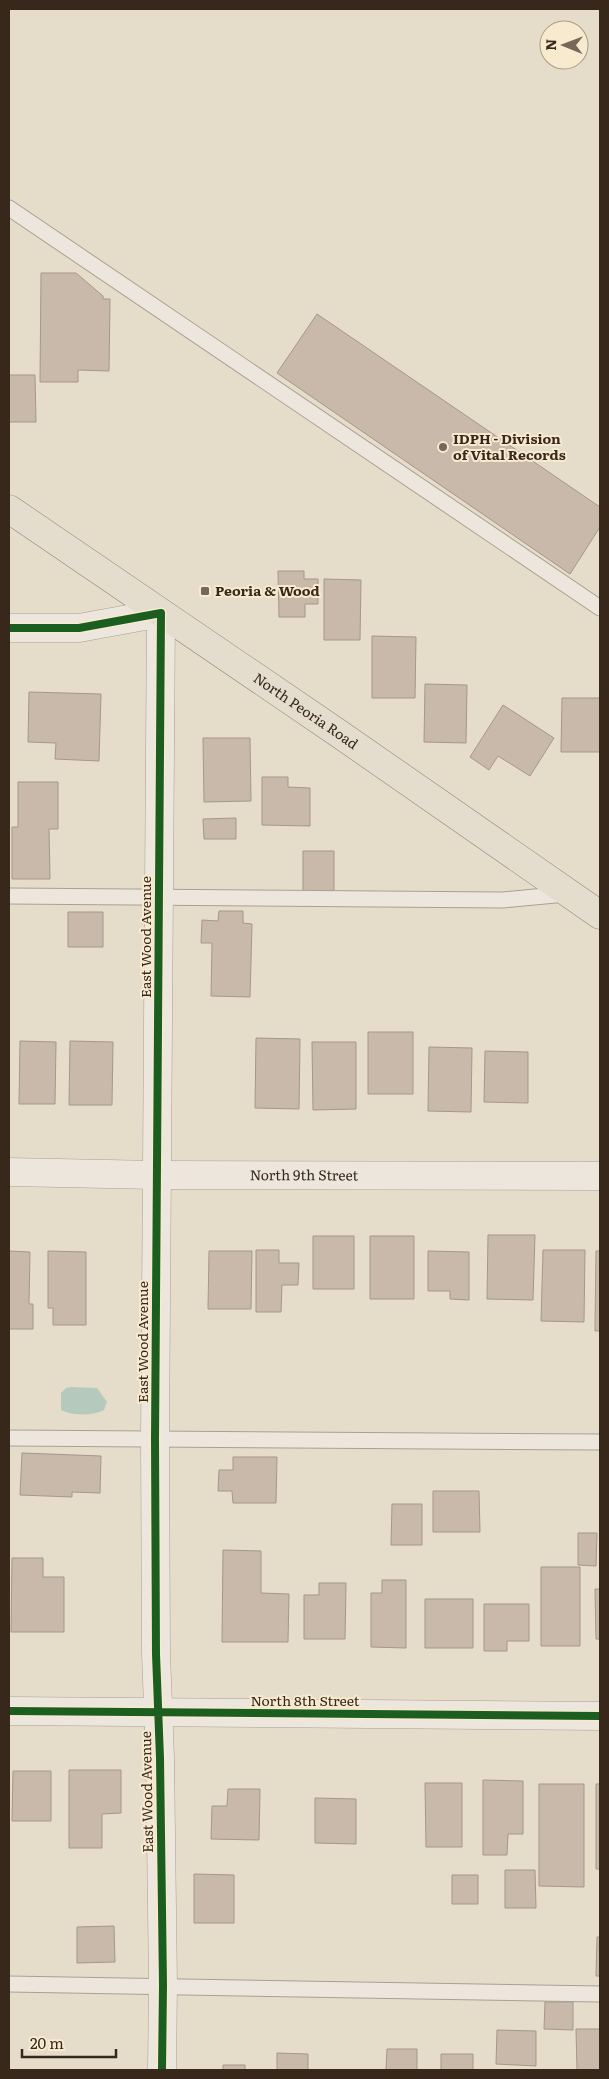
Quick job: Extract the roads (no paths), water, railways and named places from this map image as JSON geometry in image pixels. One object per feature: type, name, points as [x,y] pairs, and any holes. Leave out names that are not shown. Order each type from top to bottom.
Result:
[{"type":"main road","name":"North Peoria Road","points":[[9,509],[338,733],[600,915]]},
{"type":"street","points":[[9,628],[80,628],[161,613]]},
{"type":"street","name":"East Wood Avenue","points":[[161,613],[155,1439],[156,1654],[163,1985],[162,2070]]},
{"type":"street","name":"North 9th Street","points":[[9,1172],[157,1175],[600,1176]]},
{"type":"street","name":"North 8th Street","points":[[9,1711],[600,1716]]},
{"type":"lane","points":[[9,208],[600,608]]},
{"type":"lane","points":[[9,896],[502,900],[568,893]]},
{"type":"lane","points":[[9,1438],[600,1442]]},
{"type":"lane","points":[[9,1984],[163,1985],[600,1994]]},
{"type":"place","name":"IDPH - Division of Vital Records","points":[[443,447]]},
{"type":"place","name":"Peoria & Wood","points":[[205,591]]}]
